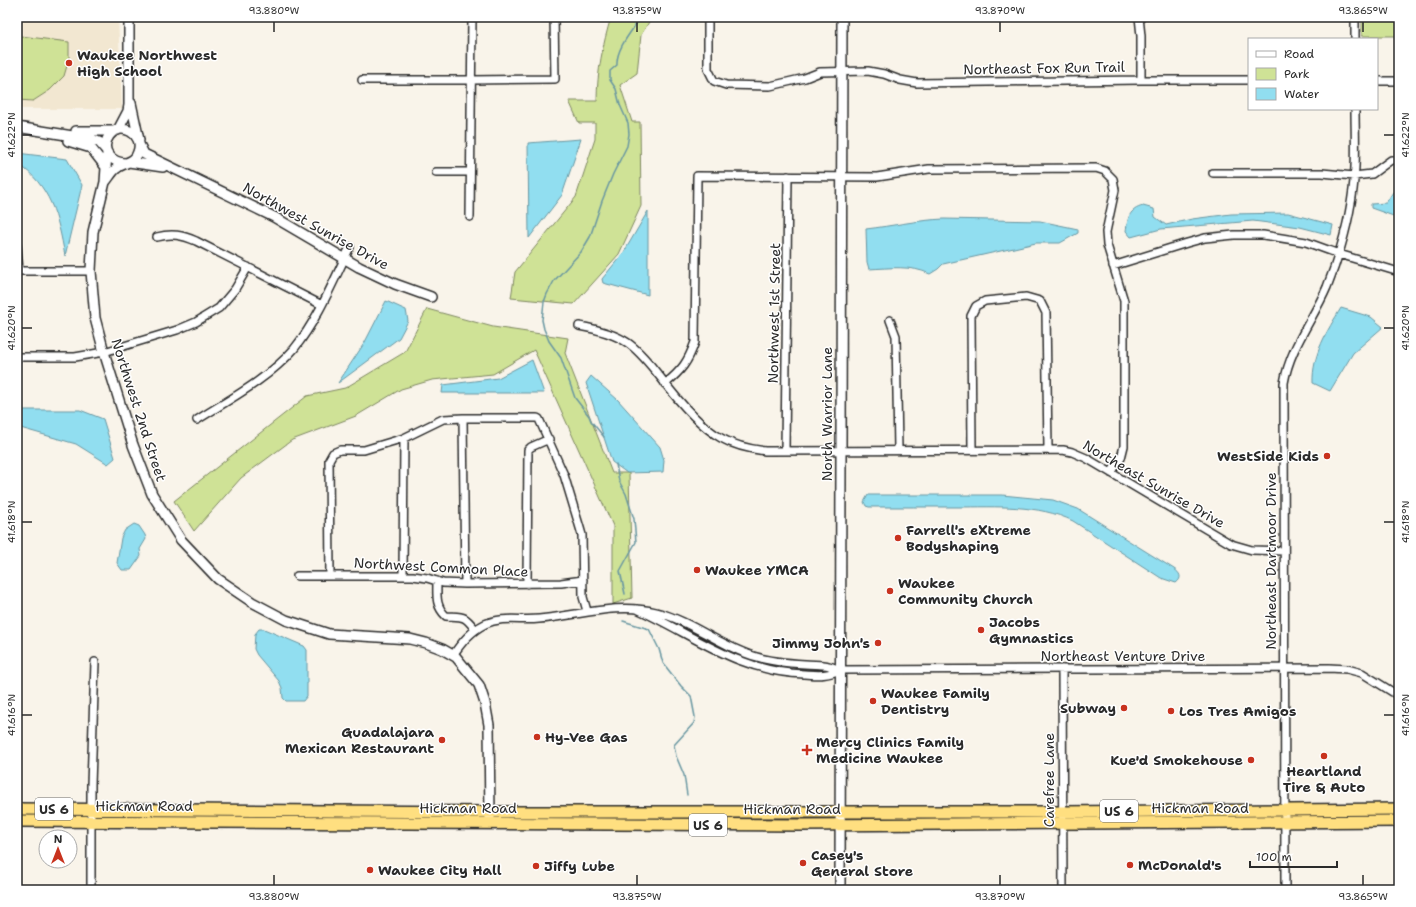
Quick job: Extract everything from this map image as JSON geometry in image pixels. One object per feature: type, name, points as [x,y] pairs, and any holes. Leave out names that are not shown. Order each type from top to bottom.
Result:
[{"type":"highway","name":"Hickman Road","points":[[17,809],[92,809],[801,825],[1285,810],[1399,809]]},
{"type":"highway","name":"Hickman Road","points":[[17,821],[490,818],[840,811],[1285,822],[1399,822]]},
{"type":"street","points":[[106,151],[106,141],[109,136],[117,130],[128,111],[129,17]]},
{"type":"street","points":[[470,217],[472,17]]},
{"type":"street","points":[[362,80],[556,78],[554,17]]},
{"type":"street","name":"Northeast Fox Run Trail","points":[[708,17],[708,69],[714,81],[726,85],[770,86],[805,78],[820,72],[842,70],[868,70],[900,80],[917,83],[1248,80]]},
{"type":"street","name":"North Warrior Lane","points":[[840,890],[842,17]]},
{"type":"street","points":[[1139,17],[1141,36],[1141,80]]},
{"type":"street","points":[[1355,17],[1355,38]]},
{"type":"street","points":[[1378,80],[1399,81]]},
{"type":"street","points":[[17,127],[91,139],[99,142],[114,161],[127,163],[137,155],[140,145],[129,98]]},
{"type":"street","name":"Northeast Dartmoor Drive","points":[[1285,890],[1283,396],[1285,377],[1290,359],[1326,288],[1339,254],[1349,213],[1354,176],[1355,110]]},
{"type":"street","points":[[29,129],[43,127],[85,132],[124,129],[134,133],[140,145]]},
{"type":"street","points":[[29,129],[38,134],[86,146],[95,152],[105,166]]},
{"type":"street","name":"Northwest Sunrise Drive","points":[[140,145],[144,154],[274,217],[344,259],[380,277],[431,297]]},
{"type":"street","name":"Northwest 2nd Street","points":[[106,151],[105,182],[93,232],[91,271],[95,318],[133,445],[152,494],[181,540],[218,579],[252,602],[286,620],[329,634],[410,639],[426,642],[453,655],[479,685],[485,703],[489,725],[490,818]]},
{"type":"street","points":[[1213,173],[1322,173],[1354,176],[1372,174],[1391,160],[1399,160]]},
{"type":"street","name":"Northwest Sunrise Drive","points":[[127,163],[154,165],[189,176]]},
{"type":"street","name":"Northwest 2nd Street","points":[[105,182],[116,168],[127,163]]},
{"type":"street","points":[[665,384],[677,374],[690,357],[695,342],[697,176],[877,176],[929,169],[1096,168],[1105,171],[1113,179],[1115,190],[1106,232],[1107,244],[1124,301],[1125,443],[1123,452],[1111,473]]},
{"type":"street","points":[[436,172],[470,172]]},
{"type":"street","name":"Northwest 1st Street","points":[[785,451],[788,176]]},
{"type":"street","points":[[157,237],[167,234],[184,236],[322,305]]},
{"type":"street","points":[[1113,266],[1206,238],[1234,235],[1263,235],[1306,242],[1339,254],[1399,272]]},
{"type":"street","points":[[17,246],[18,271],[91,271]]},
{"type":"street","points":[[197,420],[258,381],[293,350],[307,331],[322,305],[350,247]]},
{"type":"street","points":[[17,357],[75,357],[104,352],[177,330],[208,316],[219,308],[232,294],[248,267]]},
{"type":"street","points":[[972,450],[971,316],[976,306],[985,301],[1026,297],[1040,301],[1046,313],[1048,449]]},
{"type":"street","points":[[890,320],[896,336],[898,450]]},
{"type":"street","points":[[579,326],[596,329],[627,342],[642,355],[665,384],[701,423],[721,438],[745,448],[765,451],[841,450]]},
{"type":"street","points":[[463,418],[465,584]]},
{"type":"street","points":[[330,576],[329,460],[333,452],[340,450],[364,450],[404,438],[443,419],[537,418],[539,419],[564,475],[582,535],[583,597],[587,611]]},
{"type":"street","points":[[403,576],[404,438]]},
{"type":"street","points":[[527,584],[528,450],[548,439]]},
{"type":"street","name":"Northeast Sunrise Drive","points":[[841,450],[1048,449],[1072,452],[1086,458],[1231,544],[1252,550],[1284,550]]},
{"type":"street","name":"Northwest Common Place","points":[[297,576],[403,576],[427,578],[444,583],[465,584],[561,583],[583,580]]},
{"type":"street","points":[[437,581],[437,602],[440,610],[446,616],[458,616],[467,619],[476,630]]},
{"type":"street","points":[[453,655],[467,636],[486,623],[496,620],[534,620],[562,617],[587,611],[611,608],[637,609],[672,617],[743,653],[768,660],[828,665],[840,670]]},
{"type":"street","points":[[637,609],[722,653],[752,666],[774,672],[792,674],[828,675],[840,670]]},
{"type":"street","points":[[91,890],[91,785],[95,662]]},
{"type":"street","name":"Northeast Venture Drive","points":[[840,670],[1329,668],[1362,672],[1399,696]]},
{"type":"street","name":"Carefree Lane","points":[[1062,669],[1063,890]]},
{"type":"shaded area","name":"Waukee Northwest High School","points":[[17,17],[118,17],[122,109],[17,109]]},
{"type":"green space","points":[[611,17],[652,17],[641,35],[637,73],[620,85],[632,122],[640,122],[641,206],[619,254],[574,304],[511,298],[515,272],[576,197],[595,139],[595,123],[579,123],[569,101],[597,101],[601,58]]},
{"type":"green space","points":[[1362,17],[1399,17],[1399,36],[1362,36]]},
{"type":"green space","points":[[21,36],[69,42],[69,59],[64,76],[50,90],[33,101],[17,100],[17,40]]},
{"type":"green space","points":[[427,309],[493,327],[568,338],[565,353],[612,473],[629,473],[632,598],[613,604],[613,526],[534,350],[493,374],[432,380],[401,389],[356,416],[292,440],[241,478],[194,531],[174,501],[307,396],[345,388],[405,352]]},
{"type":"water","points":[[581,139],[562,195],[529,238],[528,143]]},
{"type":"water","points":[[17,153],[67,159],[82,185],[65,256],[56,216],[51,204],[38,182],[29,172],[17,163]]},
{"type":"water","points":[[1393,192],[1399,192],[1399,218],[1371,208],[1371,204],[1386,203]]},
{"type":"water","points":[[1143,206],[1154,209],[1155,217],[1166,225],[1192,219],[1231,214],[1288,213],[1333,225],[1331,235],[1300,227],[1253,221],[1161,229],[1131,237],[1126,231],[1130,215],[1132,212]]},
{"type":"water","points":[[648,211],[648,295],[603,283],[602,279],[624,252]]},
{"type":"water","points":[[944,219],[1040,221],[1078,229],[1078,233],[1060,243],[1036,243],[943,264],[930,274],[908,268],[869,269],[867,262],[866,229]]},
{"type":"water","points":[[386,301],[406,310],[408,321],[399,338],[338,383],[365,342]]},
{"type":"water","points":[[1341,308],[1371,317],[1383,327],[1353,353],[1330,391],[1313,383],[1313,373],[1321,344]]},
{"type":"water","points":[[532,360],[544,393],[442,393],[443,385],[498,378]]},
{"type":"water","points":[[591,376],[618,400],[660,447],[664,460],[663,472],[627,473],[612,462],[586,383]]},
{"type":"water","points":[[17,410],[80,410],[103,419],[115,458],[108,464],[76,444],[17,427]]},
{"type":"water","points":[[868,495],[1002,495],[1053,500],[1078,509],[1174,569],[1178,572],[1180,577],[1176,583],[1161,578],[1073,521],[1046,512],[1031,509],[1002,507],[869,507],[866,506],[864,502]]},
{"type":"water","points":[[134,524],[139,526],[146,539],[140,549],[141,556],[131,570],[122,570],[117,563],[121,538],[125,530]]},
{"type":"water","points":[[259,629],[264,629],[304,646],[307,650],[307,696],[303,701],[286,701],[283,698],[282,688],[279,681],[257,655],[254,649],[255,634]]},
{"type":"waterway","points":[[604,437],[575,398],[561,358],[549,341],[542,320],[544,302],[547,294],[554,281],[581,252],[590,237],[602,201],[627,146],[629,134],[628,123],[620,105],[616,89],[610,80],[610,71],[617,65],[619,52],[641,17]]},
{"type":"waterway","points":[[616,464],[619,481],[626,494],[634,519],[636,542],[620,571],[625,594]]},
{"type":"waterway","points":[[623,621],[649,629],[659,649],[663,663],[691,696],[695,717],[694,723],[674,745],[676,756],[684,775],[687,795]]},
{"type":"place","name":"Waukee Northwest High School","points":[[69,63]]},
{"type":"place","name":"WestSide Kids","points":[[1327,456]]},
{"type":"place","name":"Farrell's eXtreme Bodyshaping","points":[[898,538]]},
{"type":"place","name":"Waukee YMCA","points":[[697,570]]},
{"type":"place","name":"Waukee Community Church","points":[[890,591]]},
{"type":"place","name":"Jacobs Gymnastics","points":[[981,630]]},
{"type":"place","name":"Jimmy John's","points":[[878,643]]},
{"type":"place","name":"Waukee Family Dentistry","points":[[873,701]]},
{"type":"place","name":"Subway","points":[[1124,708]]},
{"type":"place","name":"Los Tres Amigos","points":[[1171,711]]},
{"type":"place","name":"Hy-Vee Gas","points":[[537,737]]},
{"type":"place","name":"Guadalajara Mexican Restaurant","points":[[442,740]]},
{"type":"place","name":"Mercy Clinics Family Medicine Waukee","points":[[807,750]]},
{"type":"place","name":"Heartland Tire & Auto","points":[[1324,756]]},
{"type":"place","name":"Kue'd Smokehouse","points":[[1251,760]]},
{"type":"place","name":"Casey's General Store","points":[[803,863]]},
{"type":"place","name":"McDonald's","points":[[1130,865]]},
{"type":"place","name":"Jiffy Lube","points":[[536,866]]},
{"type":"place","name":"Waukee City Hall","points":[[370,870]]}]
